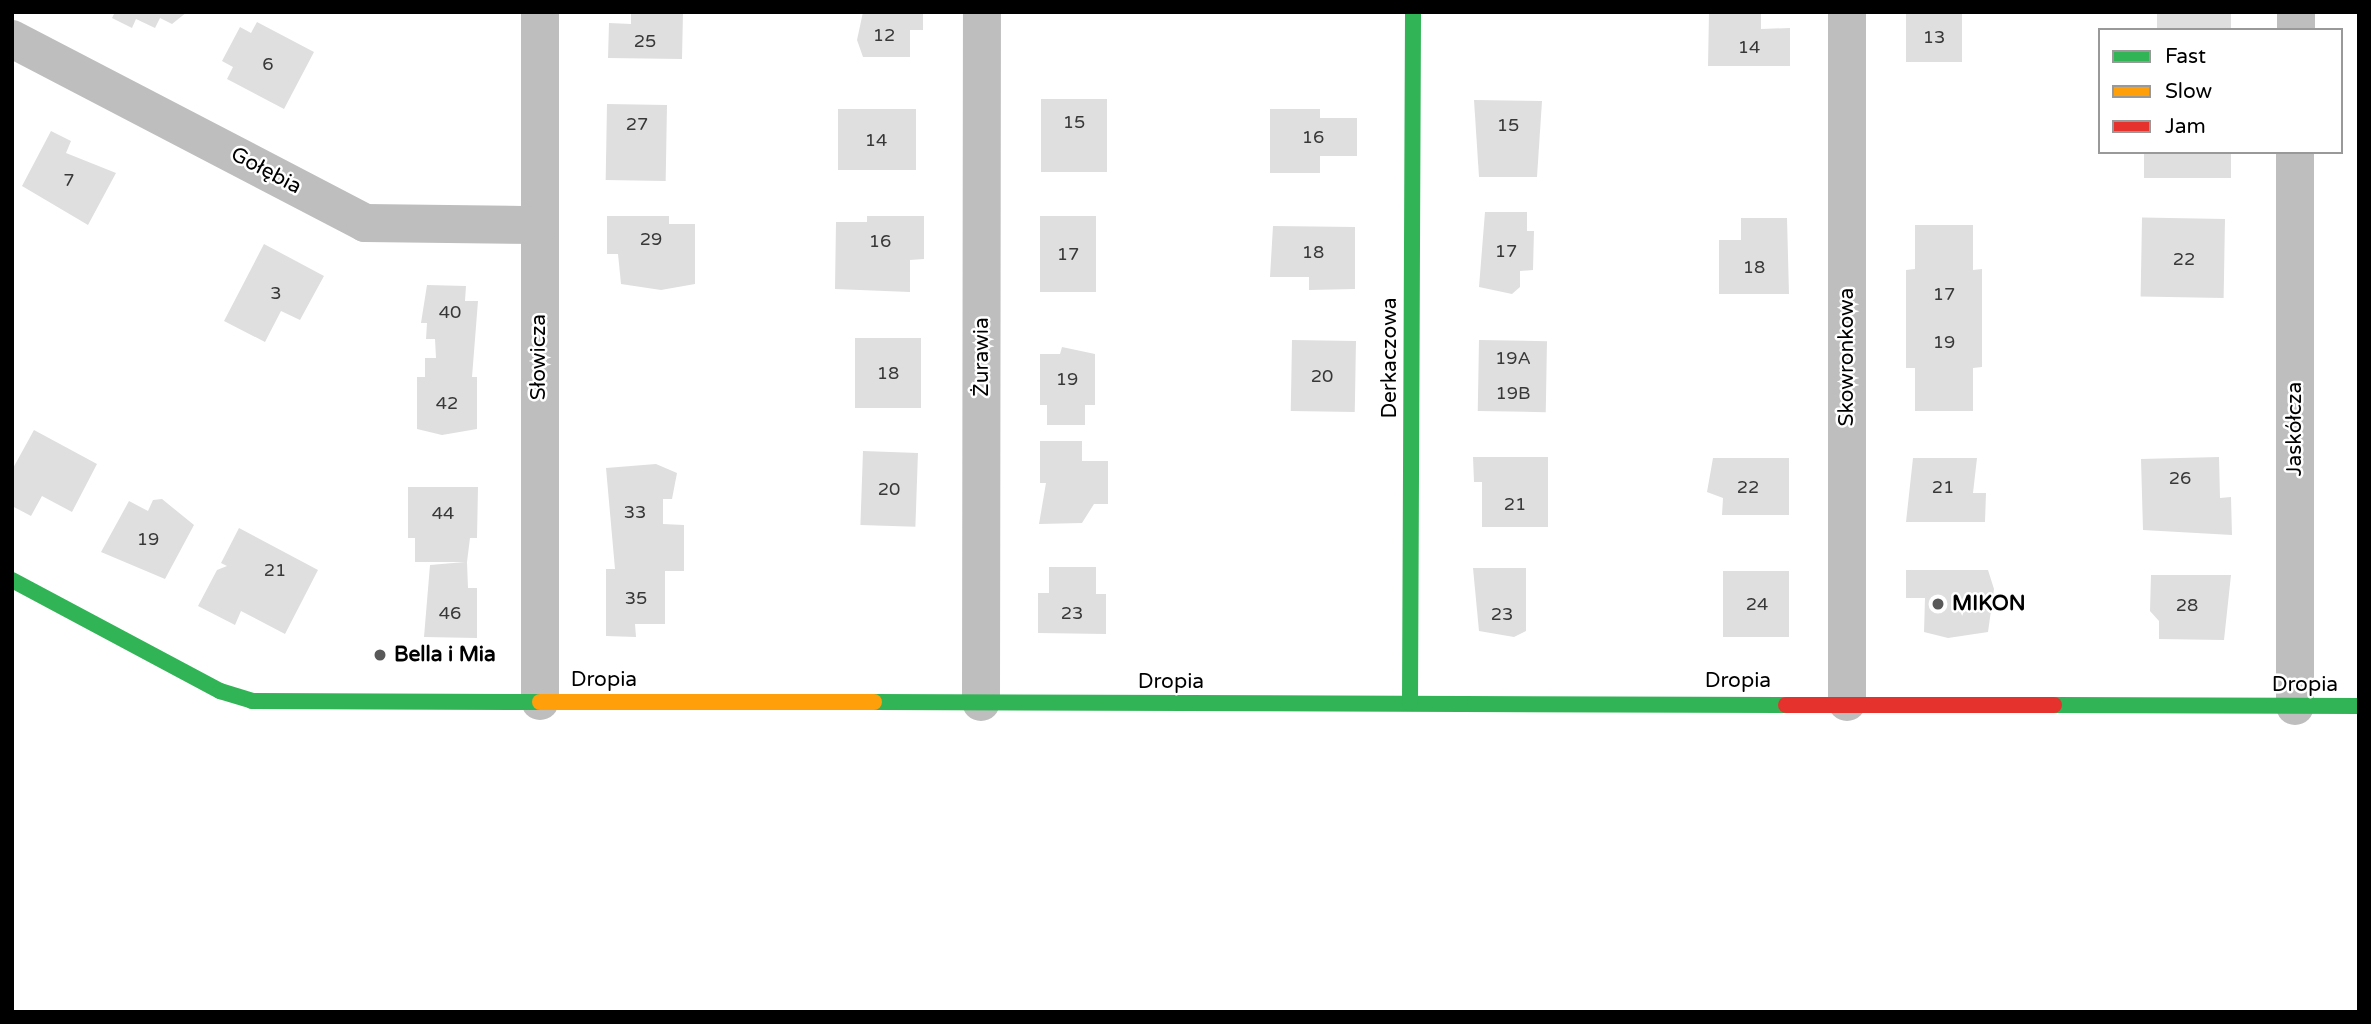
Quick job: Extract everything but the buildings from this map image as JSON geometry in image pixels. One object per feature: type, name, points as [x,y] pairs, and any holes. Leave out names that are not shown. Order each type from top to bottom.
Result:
[{"type":"street","name":"Słowicza","points":[[540,12],[540,701]]},
{"type":"street","name":"Żurawia","points":[[981,702],[982,12]]},
{"type":"street","name":"Derkaczowa","points":[[1410,703],[1413,12]]},
{"type":"street","name":"Skowronkowa","points":[[1847,12],[1847,702]]},
{"type":"street","name":"Gołębia","points":[[12,39],[365,223],[539,225]]},
{"type":"street","name":"Jaskółcza","points":[[2295,154],[2295,706]]},
{"type":"street","name":"Dropia","points":[[12,580],[220,691],[252,701],[1847,702],[2359,706]]},
{"type":"traffic: fast","points":[[1410,703],[1413,12]]},
{"type":"traffic: fast","points":[[12,580],[220,691],[252,701],[540,702]]},
{"type":"traffic: fast","points":[[874,702],[1786,705]]},
{"type":"traffic: fast","points":[[2054,705],[2359,706]]},
{"type":"traffic: slow","points":[[540,702],[874,702]]},
{"type":"traffic: jam","points":[[1786,705],[2054,705]]},
{"type":"place","name":"MIKON","points":[[1938,604]]},
{"type":"place","name":"Bella i Mia","points":[[380,655]]}]
